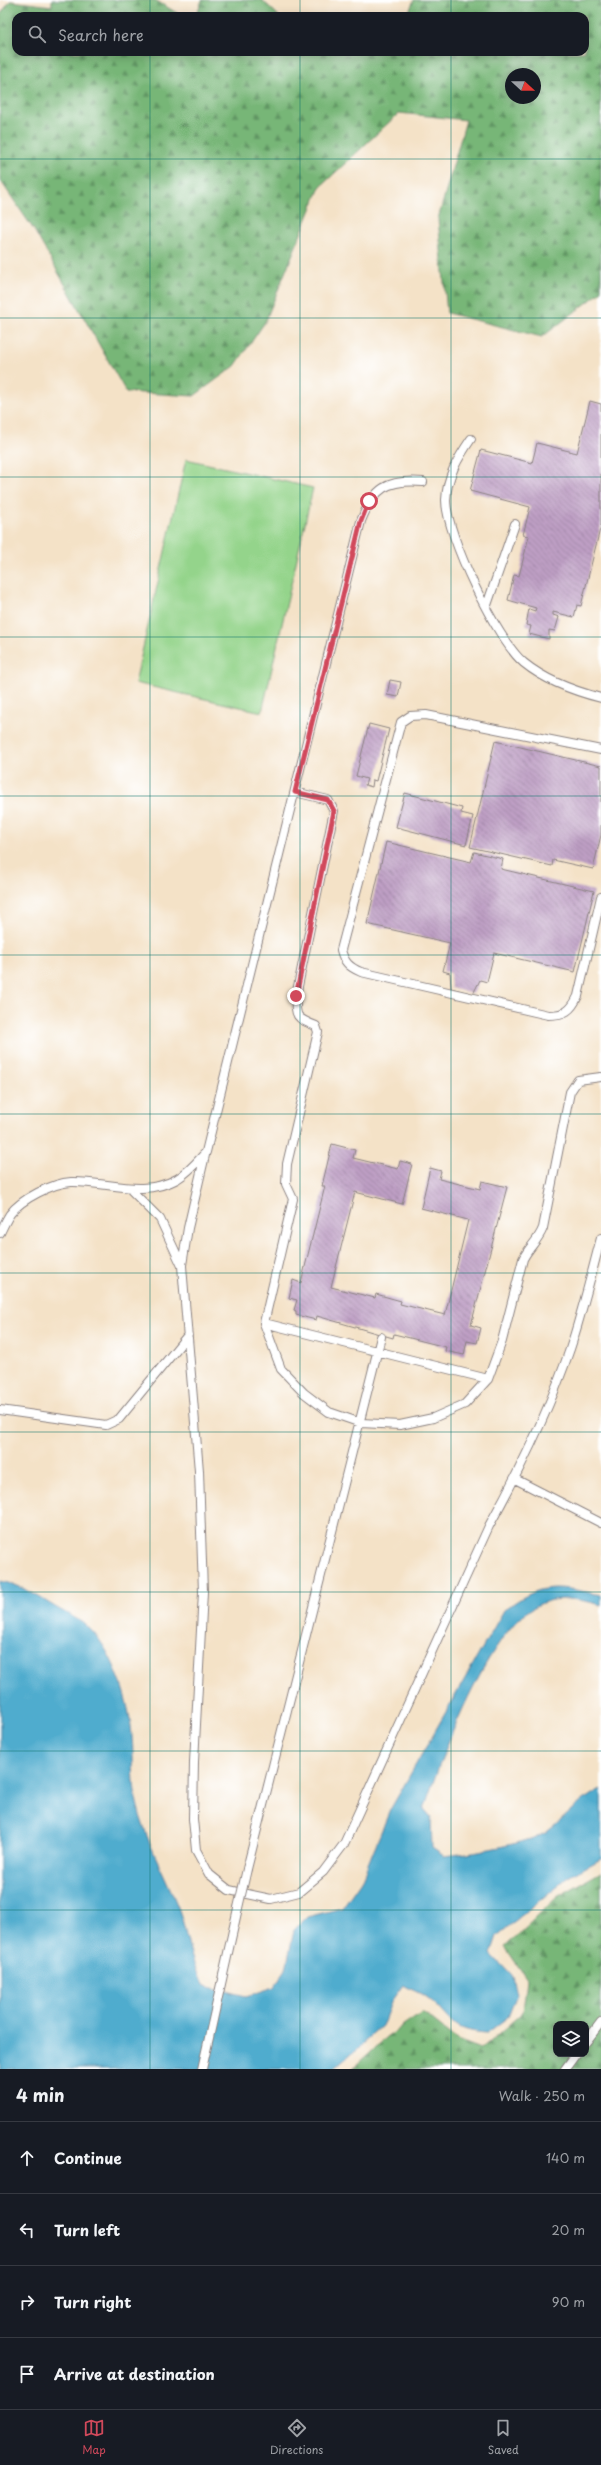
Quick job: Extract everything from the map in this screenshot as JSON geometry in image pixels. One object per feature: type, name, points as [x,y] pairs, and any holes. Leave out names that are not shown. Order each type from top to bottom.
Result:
[{"type":"lane","points":[[471,439],[452,468],[446,501],[454,537],[486,608],[507,642],[523,662],[544,677],[601,698]]},
{"type":"lane","points":[[423,482],[404,480],[382,487],[369,501],[361,521],[206,1152],[188,1228],[182,1266],[199,1471],[203,1592],[193,1820],[196,1850],[209,1874],[229,1890],[270,1899],[299,1892],[323,1872],[344,1844],[486,1533],[515,1479],[570,1349],[601,1238]]},
{"type":"lane","points":[[486,608],[515,524]]},
{"type":"lane","points":[[601,750],[426,715],[410,716],[401,722],[340,950],[344,961],[351,968],[361,972],[548,1015],[564,1015],[573,1007],[578,996],[601,897]]},
{"type":"lane","points":[[295,792],[328,800],[334,811],[296,996],[295,1012],[300,1020],[316,1026],[318,1032],[287,1164],[286,1184],[293,1199],[264,1323],[281,1369],[300,1388],[329,1412],[360,1423],[400,1425],[433,1418],[465,1404],[488,1379],[502,1341],[523,1259],[528,1249],[537,1241],[543,1228],[570,1092],[578,1080],[601,1077]]},
{"type":"lane","points":[[0,1233],[11,1213],[33,1195],[50,1187],[71,1182],[130,1189],[154,1187],[176,1180],[190,1171],[206,1152]]},
{"type":"lane","points":[[130,1189],[160,1219],[182,1266]]},
{"type":"lane","points":[[264,1323],[488,1379]]},
{"type":"lane","points":[[0,1410],[106,1425],[119,1418],[188,1335]]},
{"type":"lane","points":[[202,2069],[247,1868],[381,1337]]},
{"type":"lane","points":[[515,1479],[601,1523]]},
{"type":"lane","points":[[589,2038],[601,2022]]},
{"type":"lane","points":[[565,2069],[574,2057]]},
{"type":"green space","points":[[52,0],[155,0],[175,12],[12,12],[12,56],[589,56],[589,12],[409,12],[414,0],[601,0],[601,292],[542,337],[447,313],[438,219],[466,120],[399,113],[320,187],[265,322],[235,366],[194,396],[126,392],[34,230],[0,180],[0,15],[10,1],[52,6]]},
{"type":"green space","points":[[202,0],[262,0],[275,12],[198,12]]},
{"type":"green space","points":[[186,459],[313,488],[262,712],[135,683]]},
{"type":"green space","points":[[601,1872],[601,2069],[352,2069],[386,2037],[422,2012],[457,2040],[481,2049],[523,2012],[527,1979],[505,1947],[557,1897]]},
{"type":"water","points":[[0,1581],[15,1585],[36,1595],[78,1620],[90,1629],[99,1639],[113,1664],[128,1709],[131,1723],[134,1786],[140,1817],[178,1907],[195,1968],[205,1986],[247,1996],[274,1987],[286,1969],[294,1930],[307,1917],[342,1908],[361,1881],[390,1810],[504,1610],[529,1594],[550,1588],[572,1589],[601,1595],[601,1605],[585,1601],[560,1599],[552,1600],[536,1606],[518,1620],[500,1641],[468,1698],[442,1759],[424,1809],[431,1817],[432,1848],[444,1856],[514,1844],[540,1835],[555,1826],[580,1803],[601,1789],[601,1859],[568,1877],[497,1936],[491,1954],[513,1977],[517,1994],[508,2017],[487,2033],[465,2030],[453,2022],[425,1996],[403,1985],[392,2000],[382,2026],[334,2069],[0,2069]]},
{"type":"building","points":[[590,401],[601,404],[601,525],[581,606],[577,605],[574,617],[553,612],[553,615],[559,617],[555,631],[549,630],[549,639],[529,634],[531,626],[526,625],[529,609],[535,611],[536,608],[508,600],[514,575],[519,576],[529,536],[523,535],[530,507],[470,491],[481,450],[532,463],[537,443],[577,453]]},
{"type":"building","points":[[390,680],[401,682],[398,697],[387,695]]},
{"type":"building","points":[[369,724],[389,729],[376,781],[373,780],[372,787],[365,785],[367,779],[356,776]]},
{"type":"building","points":[[495,741],[601,766],[601,835],[593,869],[553,860],[552,866],[470,847]]},
{"type":"building","points":[[405,793],[462,808],[461,813],[473,816],[466,845],[396,827]]},
{"type":"building","points":[[386,842],[471,862],[474,852],[503,859],[501,869],[594,891],[575,972],[494,953],[487,982],[480,980],[473,994],[451,988],[450,973],[443,971],[450,943],[367,924]]},
{"type":"building","points":[[332,1144],[355,1150],[353,1158],[398,1169],[400,1161],[412,1164],[402,1204],[355,1192],[331,1287],[375,1298],[376,1294],[401,1301],[400,1304],[445,1315],[468,1220],[421,1208],[430,1168],[441,1171],[439,1179],[480,1189],[482,1181],[507,1187],[471,1325],[481,1328],[477,1343],[467,1341],[464,1355],[445,1351],[446,1347],[394,1334],[393,1338],[317,1316],[316,1320],[296,1315],[296,1311],[294,1310],[297,1300],[289,1298],[293,1280],[301,1283],[325,1186],[322,1186]]},
{"type":"route","points":[[296,996],[334,811],[328,800],[295,792],[361,521],[369,501]]}]
